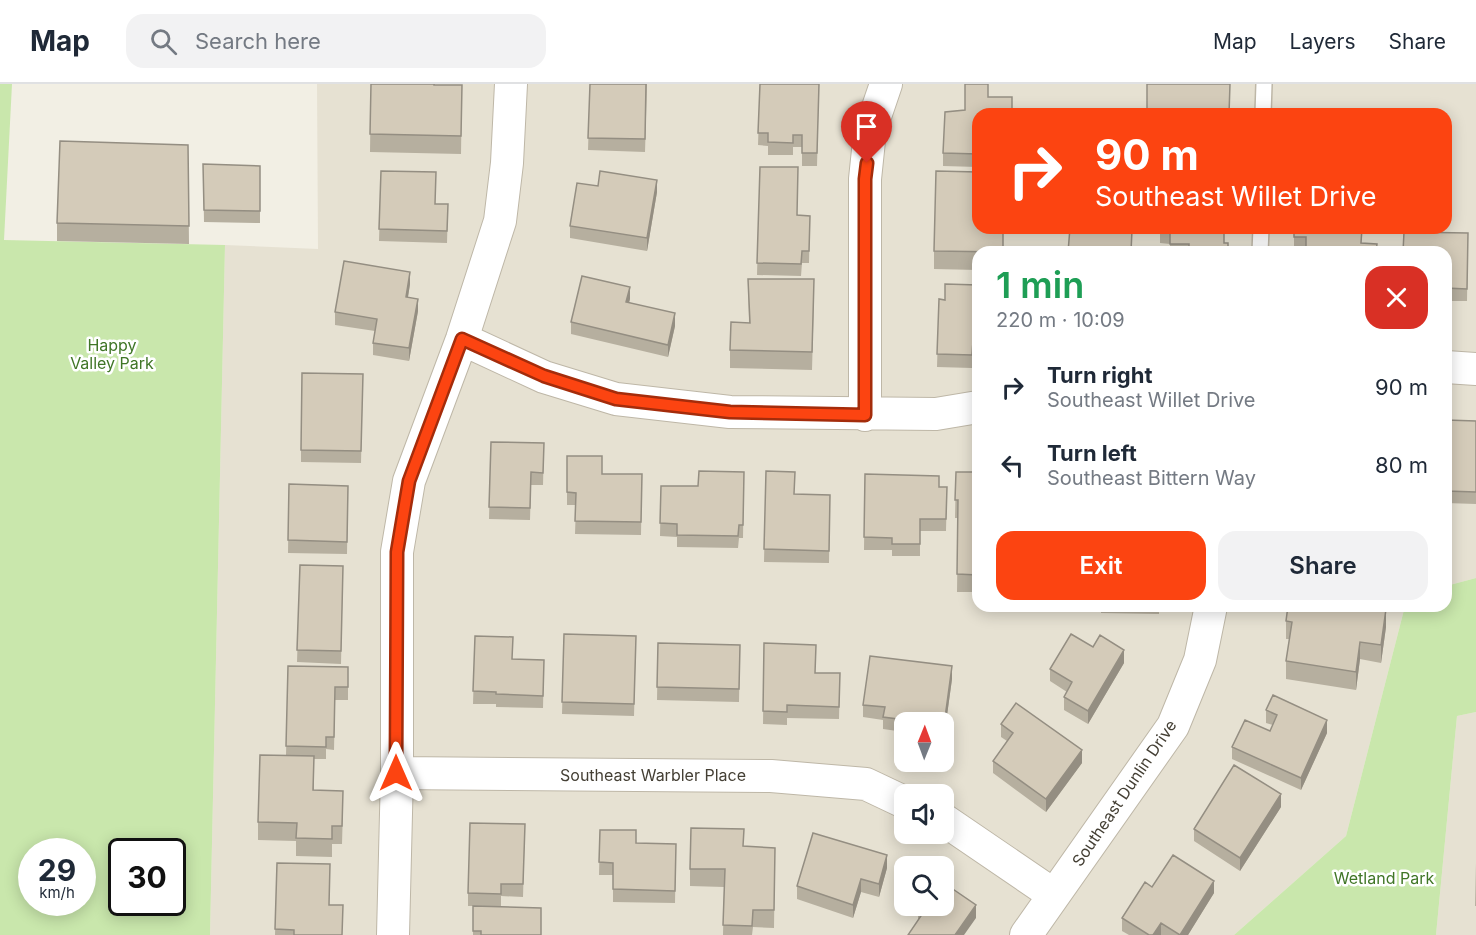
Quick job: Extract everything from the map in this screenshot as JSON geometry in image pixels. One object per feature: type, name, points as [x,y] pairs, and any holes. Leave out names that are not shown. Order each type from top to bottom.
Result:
[{"type":"street","points":[[393,935],[397,552],[409,481],[462,339],[500,221],[507,163],[511,84]]},
{"type":"street","points":[[865,415],[865,179],[870,131],[886,84]]},
{"type":"street","points":[[462,339],[544,376],[616,399],[730,412],[936,414],[972,408]]},
{"type":"street","points":[[1452,367],[1476,369]]},
{"type":"street","name":"Southeast Dunlin Drive","points":[[1026,935],[1173,726],[1200,660],[1210,612]]},
{"type":"street","name":"Southeast Warbler Place","points":[[396,773],[771,776],[866,784],[894,797]]},
{"type":"street","points":[[954,827],[1054,895]]},
{"type":"lane","points":[[1263,108],[1264,84]]},
{"type":"shaded area","points":[[317,84],[1476,84],[1476,578],[1452,584],[1452,246],[972,246],[972,612],[1403,612],[1346,836],[1234,935],[210,935],[225,245],[318,249]]},
{"type":"shaded area","points":[[1476,712],[1476,935],[1436,935],[1457,716]]},
{"type":"green space","name":"Happy Valley Park","points":[[0,84],[12,84],[4,240],[225,245],[210,935],[0,935]]},
{"type":"green space","name":"Wetland Park","points":[[1476,578],[1476,712],[1457,716],[1436,935],[1234,935],[1346,836],[1403,612],[1452,612],[1452,584]]},
{"type":"building","points":[[371,84],[462,85],[461,136],[370,134]]},
{"type":"building","points":[[590,84],[646,84],[645,139],[588,138]]},
{"type":"building","points":[[760,84],[819,84],[817,153],[802,153],[802,135],[793,135],[793,143],[768,142],[768,133],[758,133]]},
{"type":"building","points":[[965,84],[988,84],[988,97],[1012,97],[1012,108],[972,108],[972,154],[943,153],[945,112],[965,110]]},
{"type":"building","points":[[1147,84],[1230,84],[1229,108],[1147,108]]},
{"type":"building","points":[[60,141],[188,145],[189,226],[57,223]]},
{"type":"building","points":[[203,164],[260,166],[260,211],[204,210]]},
{"type":"building","points":[[760,167],[798,167],[797,215],[810,216],[809,251],[802,251],[801,264],[757,263]]},
{"type":"building","points":[[381,171],[436,172],[435,204],[448,204],[447,231],[379,229]]},
{"type":"building","points":[[600,171],[657,180],[647,238],[570,226],[577,183],[598,186]]},
{"type":"building","points":[[936,171],[972,172],[972,234],[1003,234],[1003,246],[972,246],[972,252],[934,251]]},
{"type":"building","points":[[1468,233],[1467,289],[1452,288],[1452,246],[1403,246],[1404,234]]},
{"type":"building","points":[[1070,234],[1132,234],[1131,246],[1068,246]]},
{"type":"building","points":[[1170,234],[1224,234],[1224,243],[1228,243],[1228,246],[1189,246],[1189,244],[1170,244]]},
{"type":"building","points":[[1294,234],[1362,234],[1361,243],[1377,244],[1377,246],[1306,246],[1306,237],[1294,237]]},
{"type":"building","points":[[344,261],[410,272],[406,297],[418,299],[409,348],[373,343],[377,319],[335,312]]},
{"type":"building","points":[[582,276],[630,287],[626,302],[675,313],[668,345],[571,322]]},
{"type":"building","points":[[748,279],[814,279],[812,352],[730,350],[731,322],[750,323]]},
{"type":"building","points":[[945,284],[972,285],[972,355],[937,354],[939,299],[945,300]]},
{"type":"building","points":[[302,373],[363,374],[361,451],[301,450]]},
{"type":"building","points":[[1452,420],[1476,421],[1476,492],[1452,491]]},
{"type":"building","points":[[491,442],[544,443],[543,473],[531,472],[530,508],[489,507]]},
{"type":"building","points":[[567,456],[602,456],[602,474],[642,474],[641,522],[575,521],[576,493],[567,492]]},
{"type":"building","points":[[699,471],[744,472],[743,525],[739,525],[738,536],[677,535],[677,524],[660,523],[661,486],[698,486]]},
{"type":"building","points":[[766,471],[795,472],[794,494],[830,495],[829,551],[764,549]]},
{"type":"building","points":[[956,472],[972,472],[972,575],[957,574],[958,500],[955,500]]},
{"type":"building","points":[[865,474],[939,476],[939,487],[947,487],[946,519],[920,519],[920,544],[892,544],[892,538],[864,537]]},
{"type":"building","points":[[289,484],[348,486],[347,542],[288,540]]},
{"type":"building","points":[[300,565],[343,566],[341,651],[297,650]]},
{"type":"building","points":[[1287,612],[1386,612],[1381,645],[1360,642],[1356,672],[1286,661],[1292,622],[1286,621]]},
{"type":"building","points":[[564,634],[636,636],[634,704],[562,702]]},
{"type":"building","points":[[1071,634],[1093,647],[1100,635],[1124,650],[1088,711],[1064,697],[1072,682],[1050,669]]},
{"type":"building","points":[[475,636],[513,637],[512,659],[544,660],[543,696],[473,691]]},
{"type":"building","points":[[658,643],[740,645],[739,689],[657,687]]},
{"type":"building","points":[[764,643],[816,645],[815,673],[840,673],[839,707],[787,705],[787,712],[763,711]]},
{"type":"building","points":[[870,656],[952,666],[946,712],[894,712],[894,718],[883,717],[885,707],[863,705]]},
{"type":"building","points":[[288,666],[348,667],[348,687],[335,687],[334,737],[326,737],[326,747],[286,746]]},
{"type":"building","points":[[1273,695],[1327,720],[1301,778],[1232,747],[1245,720],[1270,731],[1277,715],[1266,710]]},
{"type":"building","points":[[1016,703],[1082,750],[1046,799],[993,761],[1013,733],[1001,724]]},
{"type":"building","points":[[260,755],[314,756],[313,790],[343,791],[342,826],[332,826],[332,839],[296,838],[297,823],[258,822]]},
{"type":"building","points":[[1234,765],[1281,794],[1240,858],[1194,829]]},
{"type":"building","points":[[470,823],[525,824],[523,884],[501,884],[501,894],[468,893]]},
{"type":"building","points":[[691,828],[744,829],[743,846],[775,848],[774,910],[753,910],[752,926],[723,925],[725,869],[690,869]]},
{"type":"building","points":[[600,830],[636,830],[636,843],[676,844],[675,891],[613,889],[613,863],[599,862]]},
{"type":"building","points":[[813,833],[887,855],[879,884],[861,879],[853,905],[797,886]]},
{"type":"building","points":[[1173,855],[1214,881],[1180,935],[1161,923],[1153,935],[1149,935],[1122,918],[1145,882],[1152,887]]},
{"type":"building","points":[[277,863],[330,864],[329,905],[343,905],[342,935],[294,935],[294,930],[275,929]]},
{"type":"building","points":[[954,890],[976,905],[955,935],[908,935],[921,916],[954,916]]},
{"type":"building","points":[[473,906],[541,908],[541,935],[481,935],[481,931],[473,931]]},
{"type":"route","points":[[396,773],[397,552],[409,481],[462,339],[544,376],[616,399],[730,412],[865,415],[865,179],[867,163]]}]
